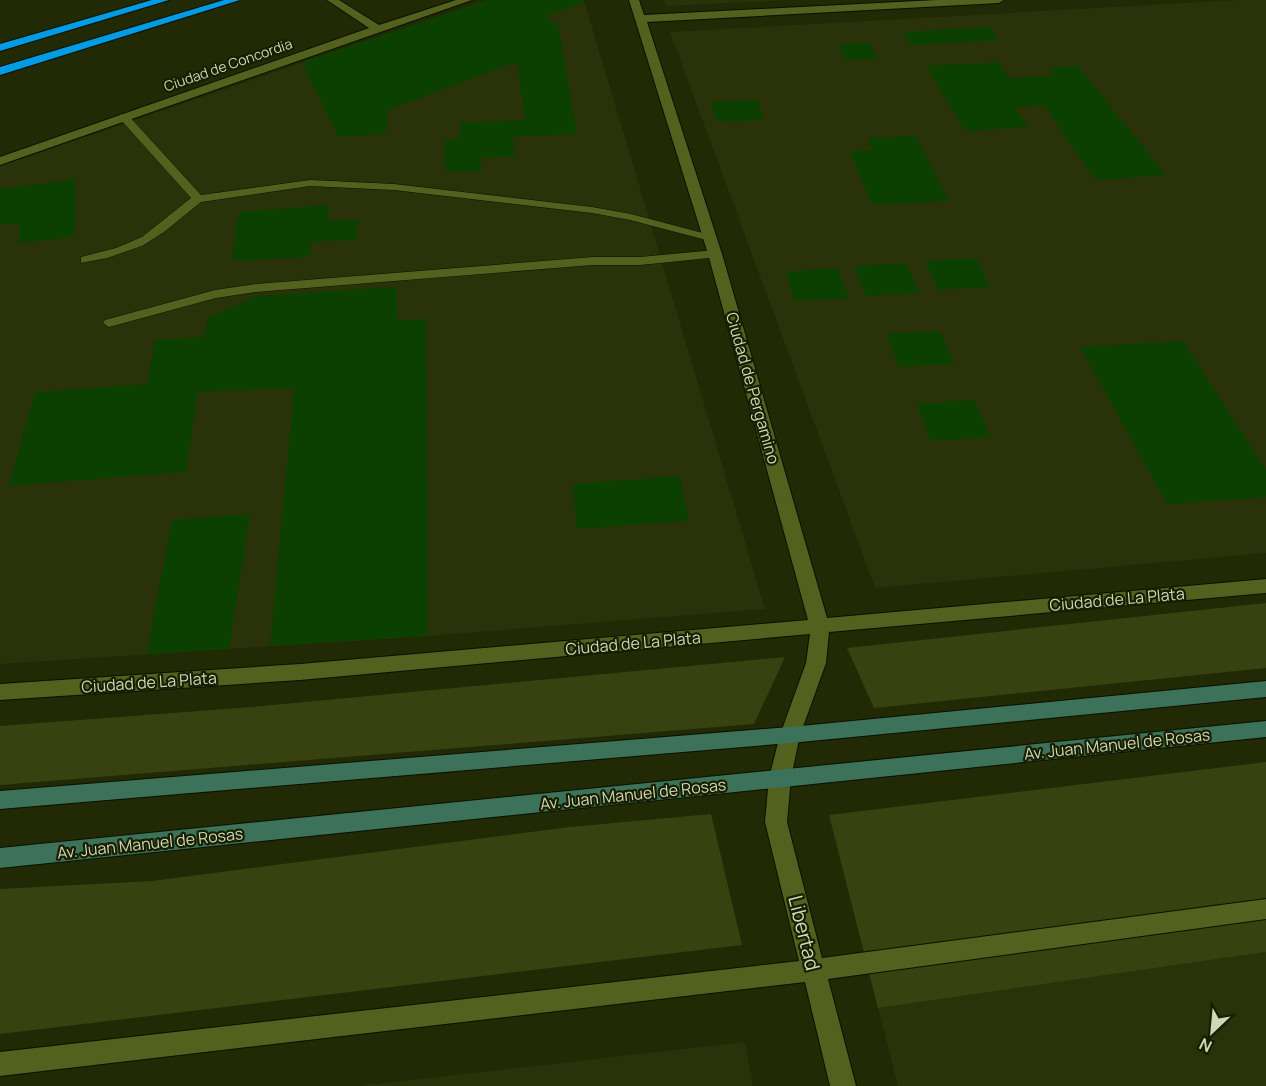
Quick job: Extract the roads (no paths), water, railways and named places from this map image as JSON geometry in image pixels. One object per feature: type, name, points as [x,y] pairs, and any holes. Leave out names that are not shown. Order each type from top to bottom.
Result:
[{"type":"highway","points":[[0,48],[164,0]]},
{"type":"highway","points":[[0,71],[235,0]]},
{"type":"main road","points":[[0,800],[790,735],[1266,689]]},
{"type":"main road","name":"Av. Juan Manuel de Rosas","points":[[0,858],[1266,729]]},
{"type":"street","points":[[332,0],[378,29]]},
{"type":"street","name":"Ciudad de Concordia","points":[[0,161],[467,0]]},
{"type":"street","name":"Ciudad de Pergamino","points":[[634,0],[713,246],[820,627],[816,663],[790,735],[780,778]]},
{"type":"street","points":[[640,19],[999,0]]},
{"type":"street","name":"Ciudad de La Plata","points":[[0,692],[312,671],[1266,586]]},
{"type":"street","name":"Libertad","points":[[780,778],[776,822],[843,1086]]},
{"type":"street","points":[[0,1064],[814,970],[1266,909]]},
{"type":"lane","points":[[124,117],[198,199]]},
{"type":"lane","points":[[85,260],[126,250],[156,233],[184,207],[198,199],[310,183],[394,187],[592,210],[631,217],[713,246]]},
{"type":"lane","points":[[109,323],[215,294],[256,288],[593,261],[640,261],[713,246]]}]
